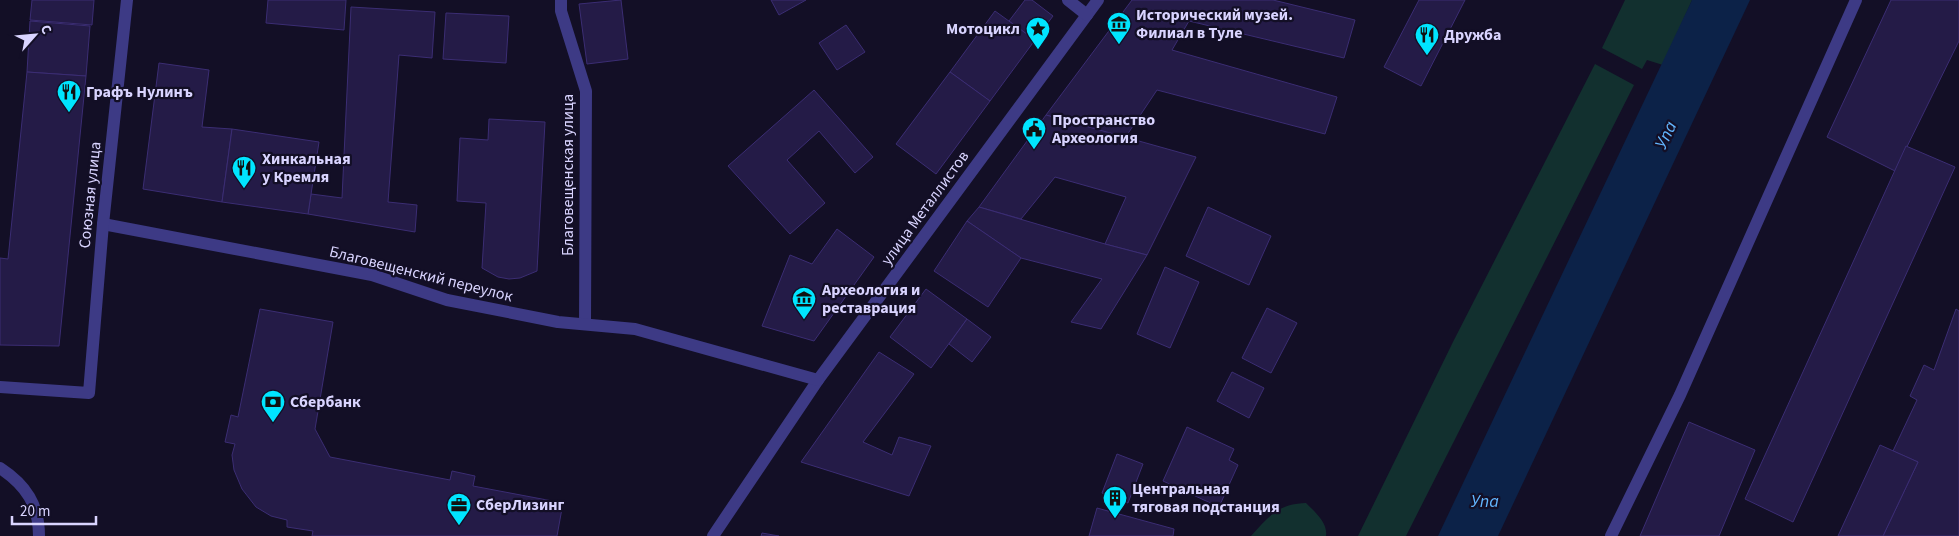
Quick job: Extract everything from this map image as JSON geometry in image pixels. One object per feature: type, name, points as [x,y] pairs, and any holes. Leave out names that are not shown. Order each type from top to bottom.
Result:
[{"type":"street","name":"Союзная улица","points":[[0,387],[89,393],[103,224],[127,0]]},
{"type":"street","name":"Благовещенская улица","points":[[561,0],[561,11],[586,91],[585,324]]},
{"type":"street","points":[[1068,0],[1087,15]]},
{"type":"street","name":"улица Металлистов","points":[[713,536],[818,380],[1098,0]]},
{"type":"street","points":[[1611,536],[1680,395],[1856,0]]},
{"type":"street","name":"Благовещенский переулок","points":[[103,224],[372,275],[447,300],[558,322],[635,330],[818,380]]},
{"type":"street","points":[[0,468],[25,488],[33,503],[38,519],[39,536]]},
{"type":"green space","points":[[1625,0],[1692,0],[1663,65],[1647,60],[1642,69],[1602,48]]},
{"type":"green space","points":[[1595,64],[1634,85],[1406,536],[1358,536],[1453,342]]},
{"type":"green space","points":[[1306,503],[1323,522],[1326,536],[1251,536],[1275,512],[1288,506]]},
{"type":"water","name":"Упа","points":[[1692,0],[1750,0],[1498,536],[1438,536]]},
{"type":"building","points":[[32,0],[94,0],[92,25],[30,20]]},
{"type":"building","points":[[268,0],[346,0],[344,30],[266,23]]},
{"type":"building","points":[[621,0],[628,59],[587,64],[579,4]]},
{"type":"building","points":[[771,0],[806,0],[779,15]]},
{"type":"building","points":[[1025,0],[1032,0],[1053,16],[1035,40],[1009,21]]},
{"type":"building","points":[[1132,0],[1273,0],[1355,20],[1344,58],[1189,21],[1172,50],[1337,97],[1325,134],[1157,90],[1125,138],[1046,115]]},
{"type":"building","points":[[1419,0],[1465,0],[1421,86],[1384,67]]},
{"type":"building","points":[[1891,0],[1959,0],[1959,41],[1895,171],[1827,137]]},
{"type":"building","points":[[351,7],[435,12],[432,58],[399,55],[388,202],[417,205],[415,232],[308,214],[311,194],[342,198]]},
{"type":"building","points":[[995,11],[1035,40],[990,101],[950,72]]},
{"type":"building","points":[[446,13],[509,16],[506,63],[443,59]]},
{"type":"building","points":[[30,21],[90,26],[86,76],[27,72]]},
{"type":"building","points":[[846,25],[865,52],[837,70],[819,43]]},
{"type":"building","points":[[159,63],[209,70],[202,127],[232,129],[222,202],[143,189]]},
{"type":"building","points":[[27,72],[86,76],[59,346],[0,345],[0,258],[8,259]]},
{"type":"building","points":[[950,72],[990,101],[936,174],[896,144]]},
{"type":"building","points":[[814,90],[873,157],[855,173],[819,131],[787,160],[825,203],[790,234],[728,166]]},
{"type":"building","points":[[1046,115],[1196,157],[1147,255],[1105,244],[1126,197],[1055,177],[1021,219],[979,207]]},
{"type":"building","points":[[489,119],[545,122],[537,271],[520,278],[498,277],[482,268],[486,203],[457,201],[460,138],[488,140]]},
{"type":"building","points":[[232,129],[319,142],[308,214],[222,202]]},
{"type":"building","points":[[1906,146],[1955,167],[1793,522],[1745,499]]},
{"type":"building","points":[[979,207],[1147,255],[1101,329],[1071,322],[1102,279],[1021,258],[967,221]]},
{"type":"building","points":[[1208,207],[1271,236],[1249,285],[1186,256]]},
{"type":"building","points":[[967,221],[1021,258],[988,307],[934,271]]},
{"type":"building","points":[[837,229],[874,257],[814,341],[762,326],[790,255],[812,264]]},
{"type":"building","points":[[1165,267],[1199,282],[1170,348],[1137,334]]},
{"type":"building","points":[[926,289],[967,319],[931,368],[890,337]]},
{"type":"building","points":[[1267,308],[1297,323],[1271,373],[1242,358]]},
{"type":"building","name":"Сбербанк","points":[[260,309],[333,322],[315,429],[330,457],[450,480],[452,471],[475,476],[473,486],[563,503],[557,536],[312,536],[313,531],[287,527],[287,520],[271,516],[256,507],[242,489],[234,470],[232,455],[235,444],[225,442],[231,415],[238,417]]},
{"type":"building","points":[[1956,309],[1959,311],[1959,536],[1883,536],[1918,462],[1893,451],[1917,400],[1910,396],[1924,365],[1934,370]]},
{"type":"building","points":[[967,319],[991,337],[972,362],[949,344]]},
{"type":"building","points":[[879,352],[914,374],[863,442],[892,455],[899,437],[931,446],[909,496],[801,462]]},
{"type":"building","points":[[1232,372],[1264,388],[1249,418],[1217,401]]},
{"type":"building","points":[[1689,422],[1755,450],[1719,536],[1640,536]]},
{"type":"building","points":[[1187,427],[1234,449],[1229,460],[1238,465],[1219,507],[1163,481]]},
{"type":"building","points":[[1880,445],[1918,462],[1883,536],[1838,536]]},
{"type":"building","points":[[1117,454],[1143,464],[1128,503],[1102,493]]},
{"type":"building","name":"Центральная тяговая подстанция","points":[[1097,508],[1174,529],[1173,536],[1089,536]]},
{"type":"building","points":[[762,533],[779,536],[761,536]]},
{"type":"place","name":"Исторический музей. Филиал в Туле","points":[[1119,45]]},
{"type":"place","name":"Мотоцикл","points":[[1038,50]]},
{"type":"place","name":"Дружба","points":[[1427,56]]},
{"type":"place","name":"Графъ Нулинъ","points":[[69,113]]},
{"type":"place","name":"Пространство Археология","points":[[1034,150]]},
{"type":"place","name":"Хинкальная у Кремля","points":[[244,189]]},
{"type":"place","name":"Археология и реставрация","points":[[804,320]]},
{"type":"place","name":"Сбербанк","points":[[273,423]]},
{"type":"place","name":"Центральная тяговая подстанция","points":[[1115,519]]},
{"type":"place","name":"СберЛизинг","points":[[459,526]]}]
